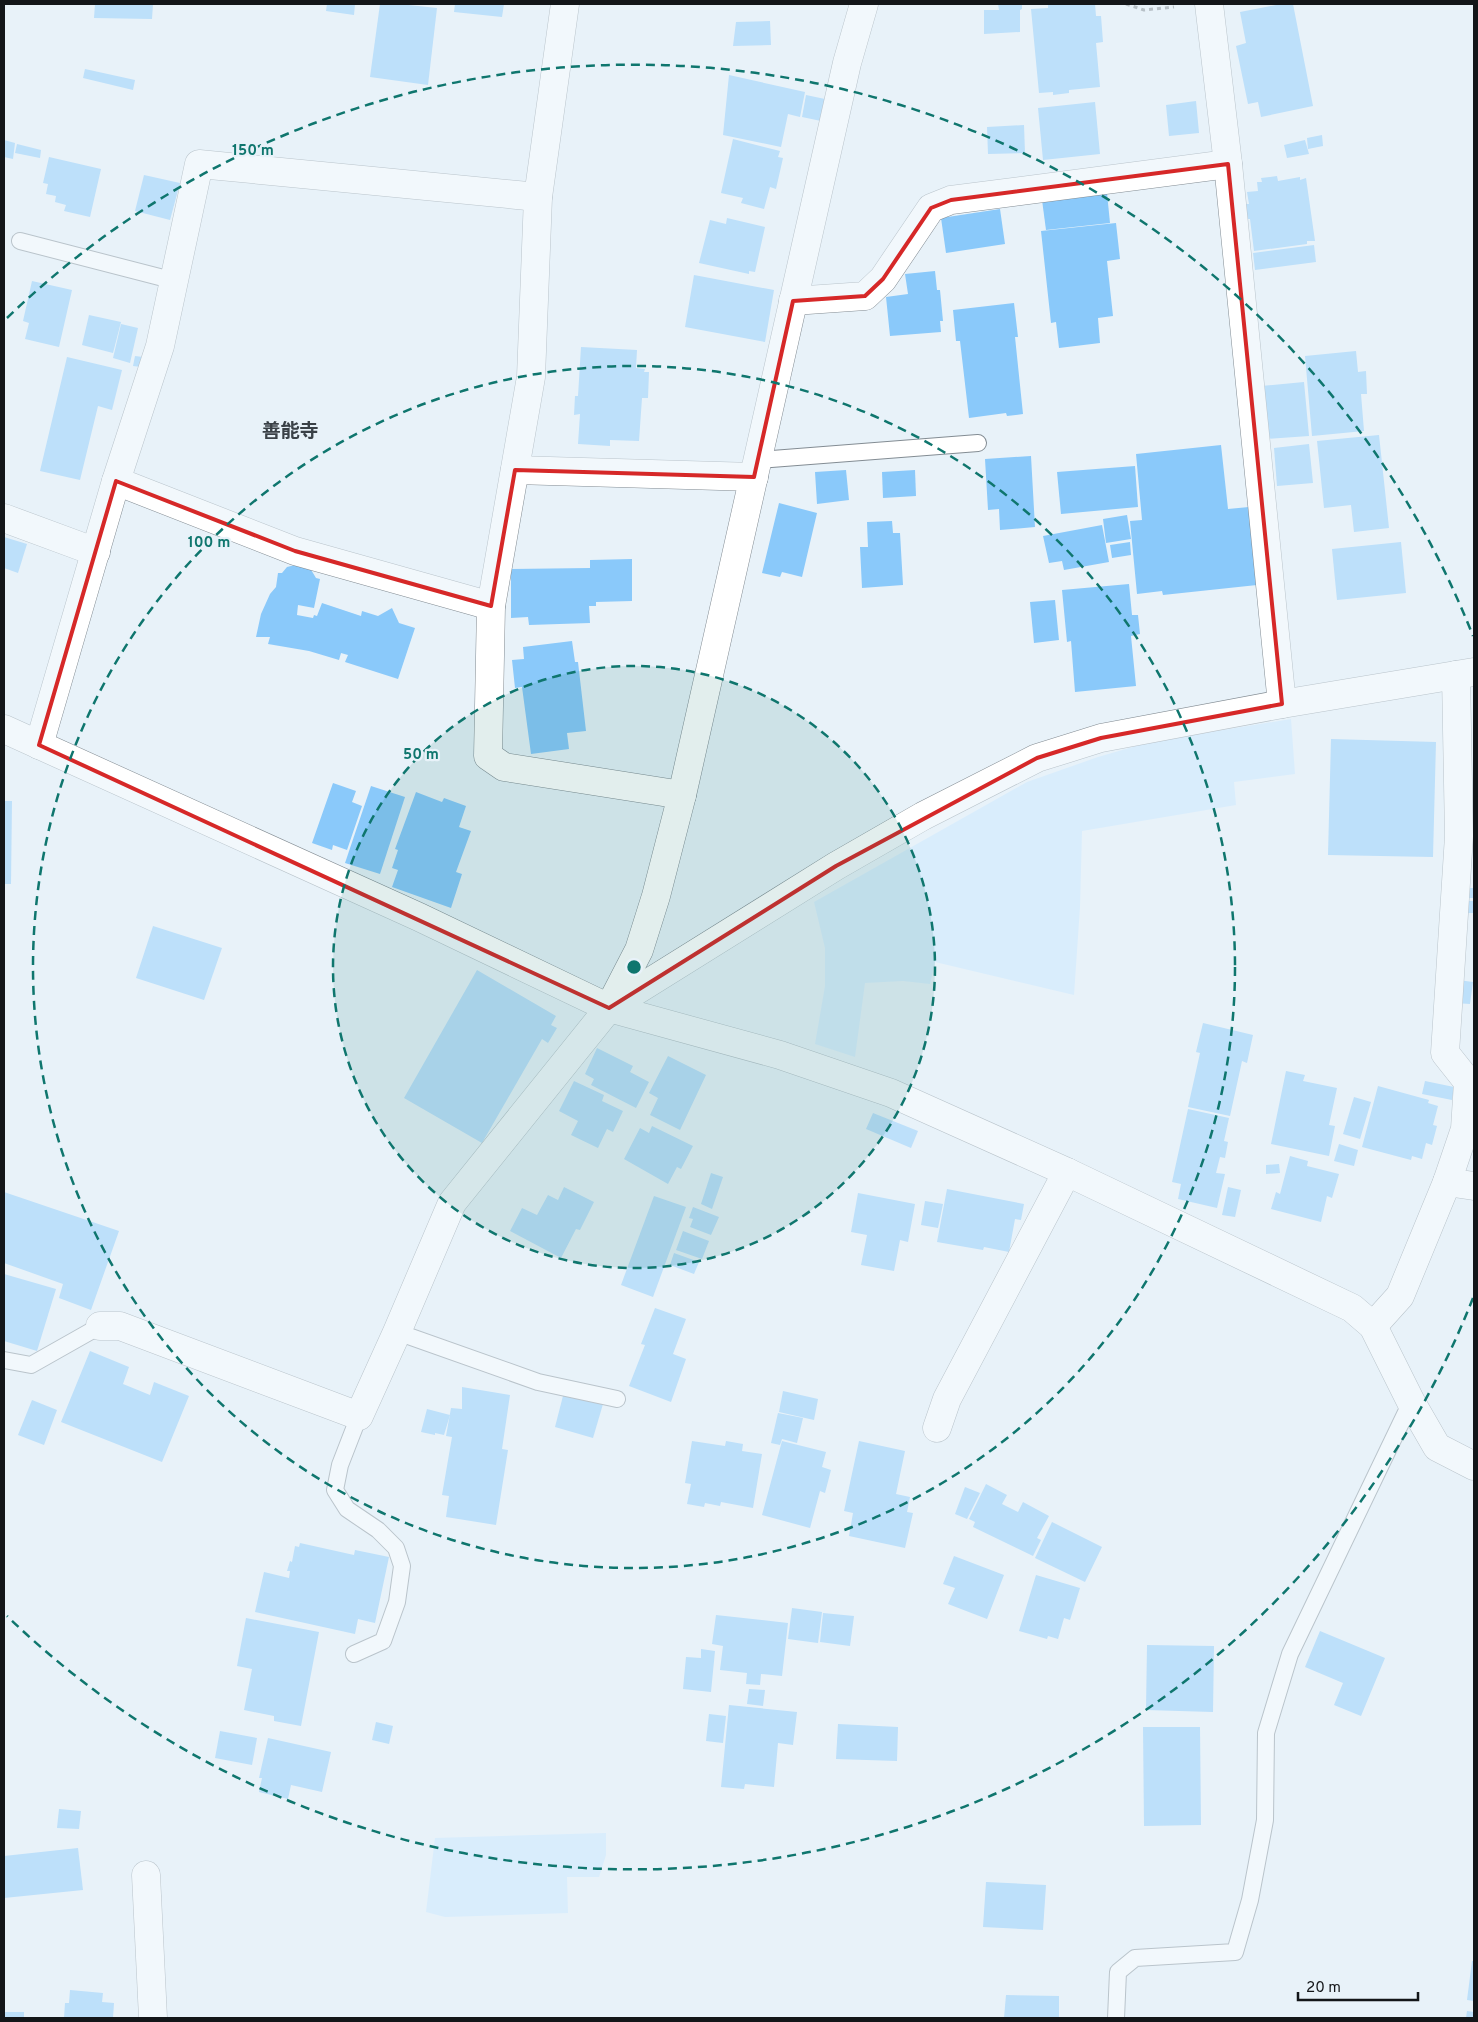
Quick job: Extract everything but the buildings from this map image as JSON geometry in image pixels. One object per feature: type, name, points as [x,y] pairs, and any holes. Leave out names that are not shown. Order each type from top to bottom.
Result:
[{"type":"street","points":[[566,4],[538,197],[532,377],[491,606],[488,756],[504,767],[682,795]]},
{"type":"street","points":[[100,1326],[120,1326],[359,1416],[452,1203],[609,1008],[639,950],[656,896],[682,795],[847,63],[864,4]]},
{"type":"street","points":[[1209,4],[1228,164],[1282,704]]},
{"type":"street","points":[[39,745],[116,481],[160,346],[199,164],[538,197]]},
{"type":"street","points":[[794,301],[865,296],[883,279],[931,208],[951,200],[1228,164]]},
{"type":"street","points":[[515,470],[756,468]]},
{"type":"street","points":[[116,481],[295,551],[491,606]]},
{"type":"street","points":[[4,518],[96,552]]},
{"type":"street","points":[[609,1008],[836,866],[923,816],[1037,758],[1101,738],[1282,704],[1465,674],[1459,836],[1445,1052],[1468,1082],[1465,1129],[1447,1182],[1400,1296],[1373,1326]]},
{"type":"street","points":[[4,729],[419,918],[609,1008],[780,1055],[891,1093],[1067,1172],[1352,1308],[1373,1326],[1437,1446],[1474,1466]]},
{"type":"street","points":[[937,1428],[947,1399],[1067,1172]]},
{"type":"street","points":[[1447,1182],[1474,1186]]},
{"type":"street","points":[[146,1875],[153,2018]]},
{"type":"lane","points":[[20,241],[174,281]]},
{"type":"lane","points":[[756,468],[978,443]]},
{"type":"lane","points":[[4,1360],[31,1365],[100,1326]]},
{"type":"lane","points":[[397,1332],[538,1382],[617,1399]]},
{"type":"lane","points":[[1116,2018],[1118,1972],[1135,1958],[1235,1952],[1250,1900],[1265,1820],[1266,1733],[1290,1654],[1412,1402]]},
{"type":"lane","points":[[354,1654],[383,1641],[398,1602],[402,1566],[396,1548],[378,1530],[347,1509],[335,1490],[340,1465],[359,1416]]},
{"type":"path","points":[[1126,4],[1144,10],[1180,6]]},
{"type":"highlighted area","points":[[1228,164],[1282,704],[1101,738],[1037,758],[836,866],[609,1008],[39,745],[116,481],[295,551],[491,606],[515,470],[754,477],[793,301],[865,296],[883,279],[931,208],[951,200]]},
{"type":"shaded area","points":[[1291,719],[1295,774],[1234,782],[1236,805],[1082,831],[1080,907],[1074,995],[935,962],[930,984],[903,981],[865,983],[855,1057],[815,1044],[825,986],[825,948],[814,902],[1027,782],[1098,757],[1150,742]]},
{"type":"shaded area","points":[[606,1833],[606,1855],[599,1877],[567,1877],[568,1913],[445,1917],[426,1912],[435,1838]]},
{"type":"district","name":"善能寺","points":[[290,432]]}]
